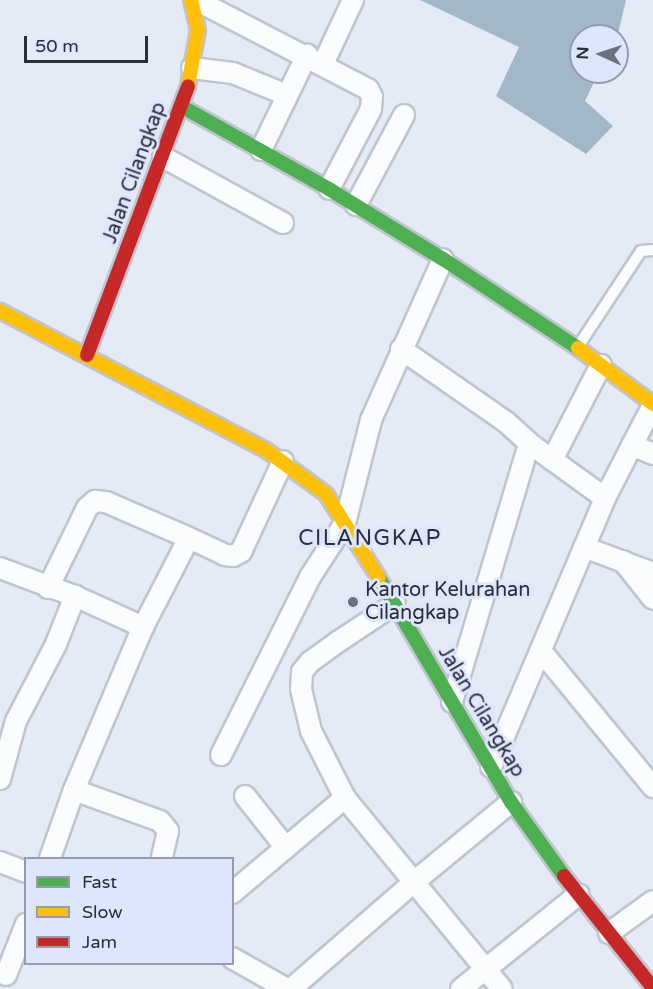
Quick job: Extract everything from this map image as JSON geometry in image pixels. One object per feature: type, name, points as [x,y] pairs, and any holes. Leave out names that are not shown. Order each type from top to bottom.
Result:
[{"type":"street","name":"Jalan Cilangkap","points":[[87,355],[181,106],[192,68],[198,30],[191,0]]},
{"type":"street","points":[[196,0],[368,88],[372,97],[371,109],[329,189]]},
{"type":"street","points":[[261,150],[287,95],[315,59],[353,0]]},
{"type":"street","points":[[192,68],[233,73],[287,95]]},
{"type":"street","points":[[181,106],[329,189],[443,259],[577,348],[653,405],[605,498],[492,767]]},
{"type":"street","points":[[356,205],[404,115]]},
{"type":"street","points":[[163,157],[284,223]]},
{"type":"street","points":[[221,755],[310,577],[345,523],[371,420],[443,259]]},
{"type":"street","name":"Jalan Cilangkap","points":[[0,311],[87,355],[283,462],[326,494],[396,604],[511,802],[653,988]]},
{"type":"street","points":[[401,349],[506,422],[552,460],[605,498]]},
{"type":"street","points":[[552,460],[601,365]]},
{"type":"street","points":[[452,702],[529,442]]},
{"type":"street","points":[[632,445],[653,454]]},
{"type":"street","points":[[48,588],[87,508],[95,501],[106,502],[225,555],[233,556],[241,552],[283,462]]},
{"type":"street","points":[[50,857],[74,790],[143,627],[189,538]]},
{"type":"street","points":[[584,547],[653,573]]},
{"type":"street","points":[[622,560],[653,599]]},
{"type":"street","points":[[0,568],[48,588],[75,596],[143,627]]},
{"type":"street","points":[[0,780],[8,718],[56,644],[75,596]]},
{"type":"street","points":[[396,604],[339,641],[310,662],[302,672],[301,689],[312,730],[345,798],[502,989]]},
{"type":"street","points":[[542,652],[653,787]]},
{"type":"street","points":[[74,790],[160,821],[168,831],[162,857]]},
{"type":"street","points":[[245,796],[286,848]]},
{"type":"street","points":[[234,891],[345,798]]},
{"type":"street","points":[[234,959],[289,989],[511,802]]},
{"type":"street","points":[[0,862],[24,871]]},
{"type":"street","points":[[461,989],[579,894]]},
{"type":"street","points":[[609,933],[653,901]]},
{"type":"street","points":[[6,975],[24,929]]},
{"type":"lane","points":[[577,348],[641,251],[653,250]]},
{"type":"water","points":[[420,0],[626,0],[620,24],[569,24],[569,84],[593,84],[585,101],[613,126],[586,154],[496,96],[519,47]]},
{"type":"traffic: fast","points":[[181,106],[329,189],[443,259],[578,348]]},
{"type":"traffic: fast","points":[[379,578],[511,802],[564,876]]},
{"type":"traffic: slow","points":[[188,86],[198,30],[191,0]]},
{"type":"traffic: slow","points":[[0,311],[266,450],[326,494],[379,578]]},
{"type":"traffic: slow","points":[[578,348],[653,404]]},
{"type":"traffic: jam","points":[[87,355],[188,86]]},
{"type":"traffic: jam","points":[[564,876],[653,988]]},
{"type":"place","name":"Kantor Kelurahan Cilangkap","points":[[353,602]]},
{"type":"district","name":"CILANGKAP","points":[[370,539]]}]
